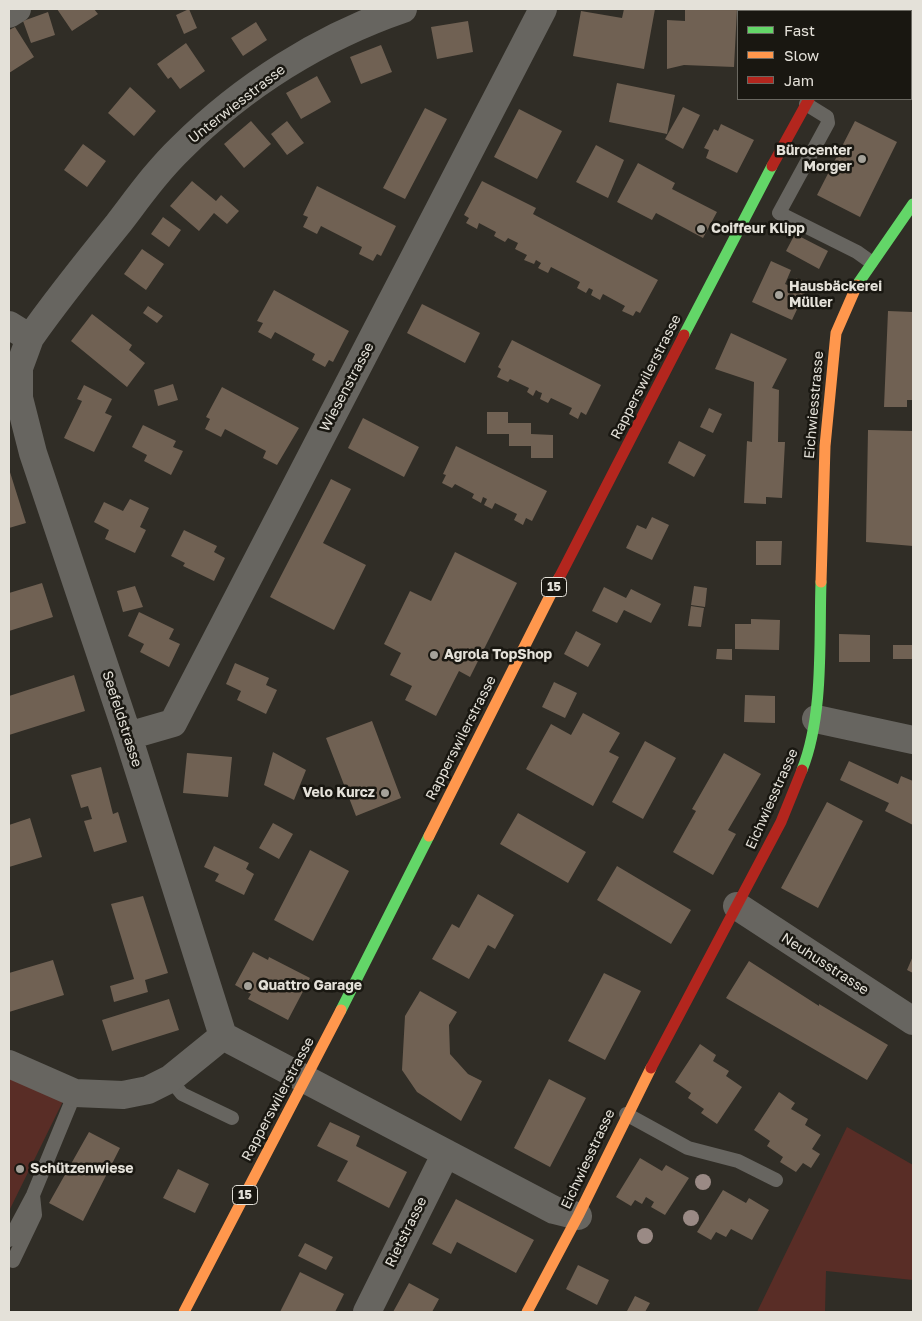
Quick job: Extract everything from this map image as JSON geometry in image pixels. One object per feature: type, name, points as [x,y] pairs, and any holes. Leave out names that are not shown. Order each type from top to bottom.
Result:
[{"type":"main road","name":"Rapperswilerstrasse","points":[[184,1312],[306,1078],[548,599],[754,199],[808,101]]},
{"type":"main road","name":"Eichwiesstrasse","points":[[527,1312],[578,1216],[626,1114],[781,822],[811,748],[816,719],[825,446],[836,333],[857,284],[913,204]]},
{"type":"street","points":[[9,14],[17,9]]},
{"type":"street","name":"Unterwiesstrasse","points":[[20,331],[156,175],[204,126],[253,88],[297,58],[346,31],[404,9]]},
{"type":"street","name":"Wiesenstrasse","points":[[128,736],[172,723],[543,9]]},
{"type":"street","name":"Seefeldstrasse","points":[[20,331],[14,398],[128,736],[223,1036]]},
{"type":"street","points":[[816,719],[913,740]]},
{"type":"street","name":"Neuhusstrasse","points":[[737,906],[913,1021]]},
{"type":"street","points":[[9,1064],[75,1093],[123,1095],[148,1090],[170,1079],[223,1036],[554,1210],[578,1216]]},
{"type":"street","name":"Rietstrasse","points":[[367,1312],[446,1153]]},
{"type":"lane","points":[[779,213],[818,137],[828,122],[827,117],[808,101]]},
{"type":"lane","points":[[754,199],[858,252],[871,262]]},
{"type":"lane","points":[[170,1079],[182,1094],[232,1118]]},
{"type":"lane","points":[[9,1240],[32,1195],[75,1093]]},
{"type":"lane","points":[[626,1114],[688,1148],[738,1161],[776,1180]]},
{"type":"lane","points":[[13,1261],[35,1214],[32,1195]]},
{"type":"shaded area","name":"Schützenwiese","points":[[9,1064],[68,1091],[9,1211]]},
{"type":"shaded area","points":[[847,1127],[913,1165],[913,1280],[826,1271],[825,1312],[757,1312]]},
{"type":"building","points":[[57,9],[94,9],[98,14],[72,31]]},
{"type":"building","points":[[189,9],[197,28],[184,34],[176,15]]},
{"type":"building","points":[[624,9],[655,9],[644,69],[573,56],[581,11],[622,18]]},
{"type":"building","points":[[685,9],[737,9],[734,67],[684,65],[667,69],[667,20],[685,21]]},
{"type":"building","points":[[48,12],[55,35],[31,43],[23,21]]},
{"type":"building","points":[[468,21],[473,52],[437,59],[431,27]]},
{"type":"building","points":[[256,22],[267,40],[243,56],[231,38]]},
{"type":"building","points":[[15,27],[34,57],[9,73],[9,30]]},
{"type":"building","points":[[186,43],[205,71],[180,89],[171,77],[168,79],[157,64]]},
{"type":"building","points":[[381,45],[392,72],[361,84],[350,57]]},
{"type":"building","points":[[317,76],[331,102],[301,119],[286,93]]},
{"type":"building","points":[[617,83],[675,95],[667,134],[609,122]]},
{"type":"building","points":[[130,87],[156,111],[134,136],[108,113]]},
{"type":"building","points":[[683,107],[700,115],[683,149],[665,139]]},
{"type":"building","points":[[425,108],[447,119],[405,199],[383,188]]},
{"type":"building","points":[[519,109],[562,131],[537,179],[494,157]]},
{"type":"building","points":[[251,121],[271,144],[244,168],[224,144]]},
{"type":"building","points":[[287,121],[304,143],[287,155],[271,134]]},
{"type":"building","name":"Bürocenter Morger","points":[[855,121],[897,142],[860,217],[817,195]]},
{"type":"building","points":[[721,124],[754,140],[737,173],[706,158],[709,150],[704,148],[714,129],[718,131]]},
{"type":"building","points":[[83,144],[106,161],[87,187],[64,170]]},
{"type":"building","points":[[596,145],[624,160],[608,198],[576,182]]},
{"type":"building","points":[[638,163],[675,183],[672,189],[717,212],[703,238],[656,213],[652,220],[617,202]]},
{"type":"building","points":[[192,181],[216,201],[221,195],[239,211],[227,224],[214,213],[199,231],[170,206]]},
{"type":"building","points":[[482,181],[536,208],[533,214],[658,280],[640,313],[636,311],[633,316],[622,311],[625,306],[603,294],[600,300],[591,295],[593,290],[589,288],[586,293],[577,288],[580,282],[551,267],[548,273],[538,268],[541,263],[536,260],[534,264],[524,260],[527,255],[515,249],[518,243],[508,238],[505,242],[494,236],[496,232],[479,223],[477,229],[466,223],[469,218],[464,215]]},
{"type":"building","points":[[317,186],[396,226],[381,256],[377,254],[373,261],[359,254],[362,247],[321,226],[317,234],[303,227],[308,217],[303,215]]},
{"type":"building","points":[[163,217],[181,230],[169,247],[151,234]]},
{"type":"building","points":[[795,234],[828,251],[819,269],[786,251]]},
{"type":"building","points":[[142,249],[164,264],[146,290],[124,274]]},
{"type":"building","name":"Hausbäckerei Müller","points":[[771,261],[791,270],[785,284],[792,287],[796,278],[809,284],[792,320],[752,302]]},
{"type":"building","points":[[274,290],[349,331],[333,362],[329,360],[325,367],[312,360],[315,354],[275,332],[271,339],[258,332],[263,323],[257,321]]},
{"type":"building","points":[[422,304],[480,333],[465,363],[407,333]]},
{"type":"building","points":[[148,306],[163,316],[157,323],[143,313]]},
{"type":"building","points":[[888,311],[913,312],[913,400],[907,400],[907,407],[884,407]]},
{"type":"building","points":[[92,314],[132,345],[129,350],[145,363],[127,387],[71,341]]},
{"type":"building","points":[[731,333],[787,359],[772,388],[779,390],[778,442],[785,442],[782,498],[766,497],[766,504],[744,503],[747,441],[752,442],[754,382],[715,369]]},
{"type":"building","points":[[512,340],[601,385],[586,415],[581,412],[578,419],[569,414],[572,408],[551,398],[548,403],[540,399],[542,393],[536,390],[533,396],[527,392],[529,388],[510,379],[508,382],[497,377],[501,369],[498,367]]},
{"type":"building","points":[[173,384],[178,400],[158,406],[154,390]]},
{"type":"building","points":[[84,385],[112,399],[105,413],[112,416],[94,452],[64,438],[82,401],[77,399]]},
{"type":"building","points":[[222,387],[299,428],[277,465],[263,458],[266,451],[225,429],[221,437],[205,429],[210,419],[206,417]]},
{"type":"building","points":[[709,408],[722,414],[713,433],[700,427]]},
{"type":"building","points":[[487,412],[508,412],[508,423],[531,423],[531,434],[553,435],[553,458],[531,458],[531,446],[509,446],[509,434],[487,434]]},
{"type":"building","points":[[363,418],[419,447],[404,477],[348,448]]},
{"type":"building","points":[[143,425],[176,441],[173,447],[183,451],[171,475],[144,461],[147,455],[132,447]]},
{"type":"building","points":[[868,430],[913,431],[913,546],[866,542]]},
{"type":"building","points":[[679,441],[706,455],[694,477],[668,463]]},
{"type":"building","points":[[456,446],[547,491],[532,521],[526,518],[523,525],[514,520],[517,514],[495,503],[492,509],[484,505],[487,499],[483,497],[481,503],[472,498],[474,494],[455,484],[452,488],[442,483],[446,475],[443,474]]},
{"type":"building","points":[[9,469],[26,523],[9,528]]},
{"type":"building","points":[[331,479],[351,489],[323,543],[366,565],[334,630],[270,597]]},
{"type":"building","points":[[130,499],[149,508],[140,527],[146,530],[135,553],[105,539],[109,530],[94,522],[104,502],[123,511]]},
{"type":"building","points":[[652,517],[669,525],[652,560],[626,548],[637,525],[646,529]]},
{"type":"building","points":[[184,530],[217,546],[214,552],[225,558],[214,581],[183,566],[185,563],[171,556]]},
{"type":"building","points":[[756,541],[782,541],[781,565],[756,565]]},
{"type":"building","points":[[455,552],[517,583],[470,677],[459,671],[436,716],[405,700],[412,686],[390,675],[401,653],[384,644],[410,591],[431,601]]},
{"type":"building","points":[[42,583],[53,617],[9,631],[9,593]]},
{"type":"building","points":[[135,586],[143,607],[123,612],[117,591]]},
{"type":"building","points":[[694,586],[707,588],[705,607],[691,605]]},
{"type":"building","points":[[604,587],[626,598],[631,589],[661,604],[651,623],[624,610],[617,623],[592,611]]},
{"type":"building","points":[[691,606],[704,608],[701,627],[688,626]]},
{"type":"building","points":[[139,612],[174,629],[169,639],[180,644],[169,667],[140,652],[144,644],[128,636]]},
{"type":"building","points":[[751,619],[780,620],[779,650],[735,649],[735,624],[751,624]]},
{"type":"building","points":[[576,631],[601,644],[588,667],[564,654]]},
{"type":"building","points":[[839,634],[870,635],[870,662],[839,662]]},
{"type":"building","points":[[893,645],[913,645],[913,659],[893,659]]},
{"type":"building","points":[[717,649],[732,649],[732,660],[716,659]]},
{"type":"building","points":[[235,663],[269,678],[266,685],[277,690],[266,714],[237,700],[241,691],[226,684]]},
{"type":"building","points":[[74,675],[85,711],[9,735],[9,696]]},
{"type":"building","points":[[554,682],[577,693],[565,718],[542,707]]},
{"type":"building","points":[[745,695],[775,696],[775,723],[744,722]]},
{"type":"building","points":[[583,713],[620,733],[609,752],[619,757],[593,806],[526,769],[551,724],[571,735]]},
{"type":"building","points":[[372,721],[401,798],[356,816],[326,738]]},
{"type":"building","points":[[645,741],[676,758],[643,819],[612,802]]},
{"type":"building","points":[[273,752],[306,770],[294,800],[264,785]]},
{"type":"building","points":[[187,753],[232,757],[228,797],[183,793]]},
{"type":"building","points":[[724,753],[761,774],[728,830],[736,834],[713,875],[673,852],[696,811],[692,809]]},
{"type":"building","points":[[849,761],[898,784],[901,776],[913,781],[913,825],[885,811],[889,803],[840,780]]},
{"type":"building","points":[[101,767],[113,814],[118,812],[127,842],[94,852],[84,821],[92,819],[88,806],[81,808],[71,775]]},
{"type":"building","points":[[827,802],[863,821],[818,908],[781,888]]},
{"type":"building","points":[[518,813],[586,852],[568,883],[500,844]]},
{"type":"building","points":[[30,818],[42,857],[9,867],[9,825]]},
{"type":"building","points":[[273,823],[293,834],[279,859],[259,848]]},
{"type":"building","points":[[214,846],[249,863],[246,869],[254,874],[244,895],[215,881],[219,874],[204,867]]},
{"type":"building","points":[[310,850],[349,871],[313,941],[274,920]]},
{"type":"building","points":[[617,866],[691,910],[671,944],[597,900]]},
{"type":"building","points":[[478,894],[514,915],[495,949],[488,945],[469,979],[432,959],[452,924],[459,928]]},
{"type":"building","points":[[143,896],[168,973],[145,980],[148,992],[114,1002],[110,986],[134,979],[111,904]]},
{"type":"building","points":[[253,952],[268,960],[269,957],[310,978],[288,1020],[248,999],[251,994],[235,985]]},
{"type":"building","points":[[913,956],[913,973],[907,970]]},
{"type":"building","points":[[53,960],[64,995],[9,1012],[9,973]]},
{"type":"building","points":[[749,961],[819,1006],[819,1004],[888,1045],[867,1080],[726,998]]},
{"type":"building","points":[[604,973],[641,991],[605,1060],[568,1041]]},
{"type":"building","points":[[420,991],[457,1012],[449,1025],[450,1054],[468,1074],[482,1081],[461,1121],[417,1092],[402,1070],[405,1016]]},
{"type":"building","points":[[169,999],[179,1030],[112,1051],[102,1020]]},
{"type":"building","points":[[700,1044],[716,1055],[713,1061],[729,1071],[726,1076],[742,1087],[717,1124],[701,1113],[704,1109],[688,1098],[691,1093],[675,1082]]},
{"type":"building","points":[[549,1079],[586,1098],[550,1167],[514,1148]]},
{"type":"building","points":[[779,1092],[795,1103],[791,1109],[808,1119],[805,1125],[821,1135],[812,1149],[820,1154],[811,1168],[803,1163],[796,1172],[780,1162],[783,1157],[767,1146],[770,1141],[754,1130]]},
{"type":"building","points":[[330,1122],[360,1136],[356,1146],[407,1172],[389,1208],[337,1181],[348,1161],[317,1146]]},
{"type":"building","points":[[89,1132],[120,1148],[83,1221],[49,1203]]},
{"type":"building","points":[[640,1158],[662,1171],[666,1165],[689,1178],[665,1215],[651,1207],[654,1202],[646,1197],[642,1204],[635,1200],[631,1206],[616,1197]]},
{"type":"building","points":[[178,1169],[209,1184],[195,1213],[163,1198]]},
{"type":"building","points":[[723,1190],[746,1203],[749,1198],[769,1210],[752,1240],[731,1229],[726,1237],[716,1232],[711,1240],[697,1232]]},
{"type":"building","points":[[456,1199],[534,1240],[516,1273],[457,1242],[451,1254],[432,1244]]},
{"type":"building","points":[[305,1243],[333,1257],[326,1270],[298,1256]]},
{"type":"building","points":[[578,1265],[609,1280],[597,1305],[566,1289]]},
{"type":"building","points":[[300,1272],[344,1294],[335,1312],[280,1312]]},
{"type":"building","points":[[409,1283],[439,1299],[432,1312],[393,1312]]},
{"type":"building","points":[[635,1296],[650,1303],[645,1312],[627,1311]]},
{"type":"traffic: fast","points":[[684,335],[772,166]]},
{"type":"traffic: fast","points":[[857,285],[913,204]]},
{"type":"traffic: fast","points":[[802,770],[809,749],[817,702],[821,582]]},
{"type":"traffic: fast","points":[[341,1010],[429,836]]},
{"type":"traffic: slow","points":[[821,582],[825,446],[836,333],[857,285]]},
{"type":"traffic: slow","points":[[429,836],[559,578]]},
{"type":"traffic: slow","points":[[184,1312],[341,1010]]},
{"type":"traffic: slow","points":[[527,1312],[578,1216],[651,1068]]},
{"type":"traffic: jam","points":[[772,166],[808,100]]},
{"type":"traffic: jam","points":[[559,578],[684,335]]},
{"type":"traffic: jam","points":[[651,1068],[781,822],[802,770]]},
{"type":"place","name":"Bürocenter Morger","points":[[862,159]]},
{"type":"place","name":"Coiffeur Klipp","points":[[701,229]]},
{"type":"place","name":"Hausbäckerei Müller","points":[[779,295]]},
{"type":"place","name":"Agrola TopShop","points":[[434,655]]},
{"type":"place","name":"Velo Kurcz","points":[[385,793]]},
{"type":"place","name":"Quattro Garage","points":[[248,986]]},
{"type":"place","name":"Schützenwiese","points":[[20,1169]]}]
